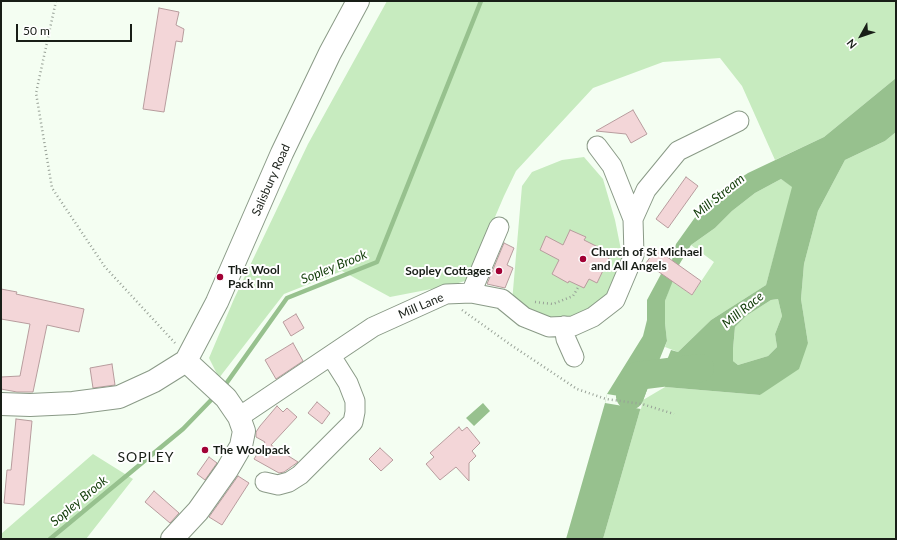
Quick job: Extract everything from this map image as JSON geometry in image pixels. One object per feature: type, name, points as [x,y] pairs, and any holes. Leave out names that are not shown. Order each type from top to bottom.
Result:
[{"type":"main road","name":"Salisbury Road","points":[[186,360],[217,302],[282,153],[330,52],[358,1]]},
{"type":"main road","points":[[1,404],[30,405],[73,403],[119,397],[154,381],[186,360],[220,392],[239,417],[244,431],[241,446],[226,470],[198,511],[172,539]]},
{"type":"street","points":[[633,219],[646,190],[678,151],[739,121]]},
{"type":"street","points":[[597,146],[612,166],[633,219]]},
{"type":"street","name":"Mill Lane","points":[[239,417],[373,327],[446,294],[471,293],[502,299],[524,317],[549,327],[573,326],[593,317],[615,300],[634,256],[633,219]]},
{"type":"street","points":[[471,293],[499,227]]},
{"type":"street","points":[[564,326],[566,339],[574,357]]},
{"type":"street","points":[[265,482],[278,485],[289,482],[300,476],[353,422],[356,412],[355,401],[348,383],[331,356]]},
{"type":"path","points":[[56,1],[36,94],[52,188],[105,267],[172,339],[186,360]]},
{"type":"path","points":[[531,302],[553,304],[573,296],[579,286]]},
{"type":"path","points":[[460,309],[577,389],[606,399],[642,404],[674,414]]},
{"type":"shaded area","points":[[387,1],[896,1],[896,78],[824,137],[775,160],[742,86],[720,58],[663,62],[593,88],[516,171],[468,280],[452,285],[390,297],[342,271],[284,294],[219,378],[209,358],[234,299],[308,144]]},
{"type":"shaded area","points":[[896,132],[896,539],[603,539],[643,400],[665,387],[760,395],[808,343],[801,299],[804,264],[818,211],[845,160],[885,141]]},
{"type":"shaded area","points":[[584,157],[603,179],[615,220],[622,255],[620,278],[614,296],[578,317],[548,318],[512,302],[522,186],[532,172],[562,160]]},
{"type":"shaded area","points":[[781,179],[793,187],[766,285],[711,320],[678,352],[665,347],[667,341],[665,301],[672,281],[692,295],[714,262],[691,245],[715,228],[732,211],[755,193]]},
{"type":"shaded area","points":[[778,299],[782,316],[775,334],[777,347],[768,356],[738,365],[733,361],[735,327],[746,316],[771,300]]},
{"type":"shaded area","points":[[93,454],[133,479],[86,539],[1,539],[1,534]]},
{"type":"water","name":"Mill Stream","points":[[896,78],[896,132],[885,141],[845,160],[818,211],[804,264],[801,299],[808,343],[799,369],[760,395],[665,387],[668,377],[661,375],[671,350],[678,352],[711,320],[766,285],[792,187],[781,179],[755,193],[732,211],[715,228],[691,245],[679,265],[665,301],[667,341],[643,400],[603,539],[566,539],[607,394],[643,336],[647,320],[647,300],[661,274],[672,260],[676,244],[696,216],[716,194],[748,173],[824,137]],"holes":[[[778,299],[782,316],[775,334],[777,347],[768,356],[738,365],[733,361],[735,327],[746,316],[771,300]]]},
{"type":"water","points":[[483,403],[490,411],[474,426],[466,418]]},
{"type":"pier","points":[[607,394],[643,400],[641,409],[605,403]]},
{"type":"building","points":[[159,8],[179,12],[176,25],[184,29],[182,42],[176,41],[164,112],[143,109]]},
{"type":"building","points":[[633,110],[647,134],[631,143],[626,134],[596,131]]},
{"type":"building","points":[[686,177],[698,186],[668,228],[656,219]]},
{"type":"building","name":"Church of St Michael and All Angels","points":[[570,230],[586,237],[584,240],[602,249],[600,253],[609,258],[597,283],[589,279],[584,288],[569,281],[568,283],[552,274],[559,260],[540,250],[546,236],[563,245]]},
{"type":"building","points":[[504,243],[514,248],[507,265],[513,268],[505,288],[487,284]]},
{"type":"building","points":[[656,249],[701,281],[692,295],[646,263]]},
{"type":"building","points":[[1,289],[17,292],[16,294],[84,309],[79,332],[47,325],[33,392],[17,392],[1,389],[1,377],[20,376],[30,324],[1,319]]},
{"type":"building","points":[[296,314],[304,328],[291,336],[283,322]]},
{"type":"building","points":[[293,343],[303,361],[276,379],[265,360]]},
{"type":"building","points":[[112,364],[115,385],[93,388],[90,368]]},
{"type":"building","points":[[317,402],[330,413],[322,424],[308,413]]},
{"type":"building","points":[[277,406],[283,412],[287,408],[297,417],[271,445],[298,462],[284,472],[279,473],[254,459],[265,442],[256,437],[256,432]]},
{"type":"building","points":[[16,419],[32,421],[24,505],[4,503],[7,470],[11,470]]},
{"type":"building","points":[[459,427],[462,431],[467,427],[480,443],[472,451],[476,456],[469,463],[469,481],[456,467],[440,480],[426,464],[434,457],[430,453]]},
{"type":"building","points":[[380,448],[393,460],[381,471],[369,459]]},
{"type":"building","points":[[209,457],[217,463],[205,480],[197,474]]},
{"type":"building","points":[[238,476],[249,483],[222,525],[209,517]]},
{"type":"building","points":[[154,491],[179,513],[170,523],[145,502]]},
{"type":"waterway","name":"Sopley Brook","points":[[223,388],[287,298],[377,262],[481,1]]},
{"type":"waterway","name":"Mill Race","points":[[630,396],[637,376],[700,368]]},
{"type":"waterway","name":"Sopley Brook","points":[[50,539],[183,429],[215,396]]},
{"type":"place","name":"Church of St Michael and All Angels","points":[[583,259]]},
{"type":"place","name":"Sopley Cottages","points":[[499,271]]},
{"type":"place","name":"The Wool Pack Inn","points":[[220,277]]},
{"type":"place","name":"The Woolpack","points":[[205,450]]},
{"type":"district","name":"SOPLEY","points":[[146,457]]}]
